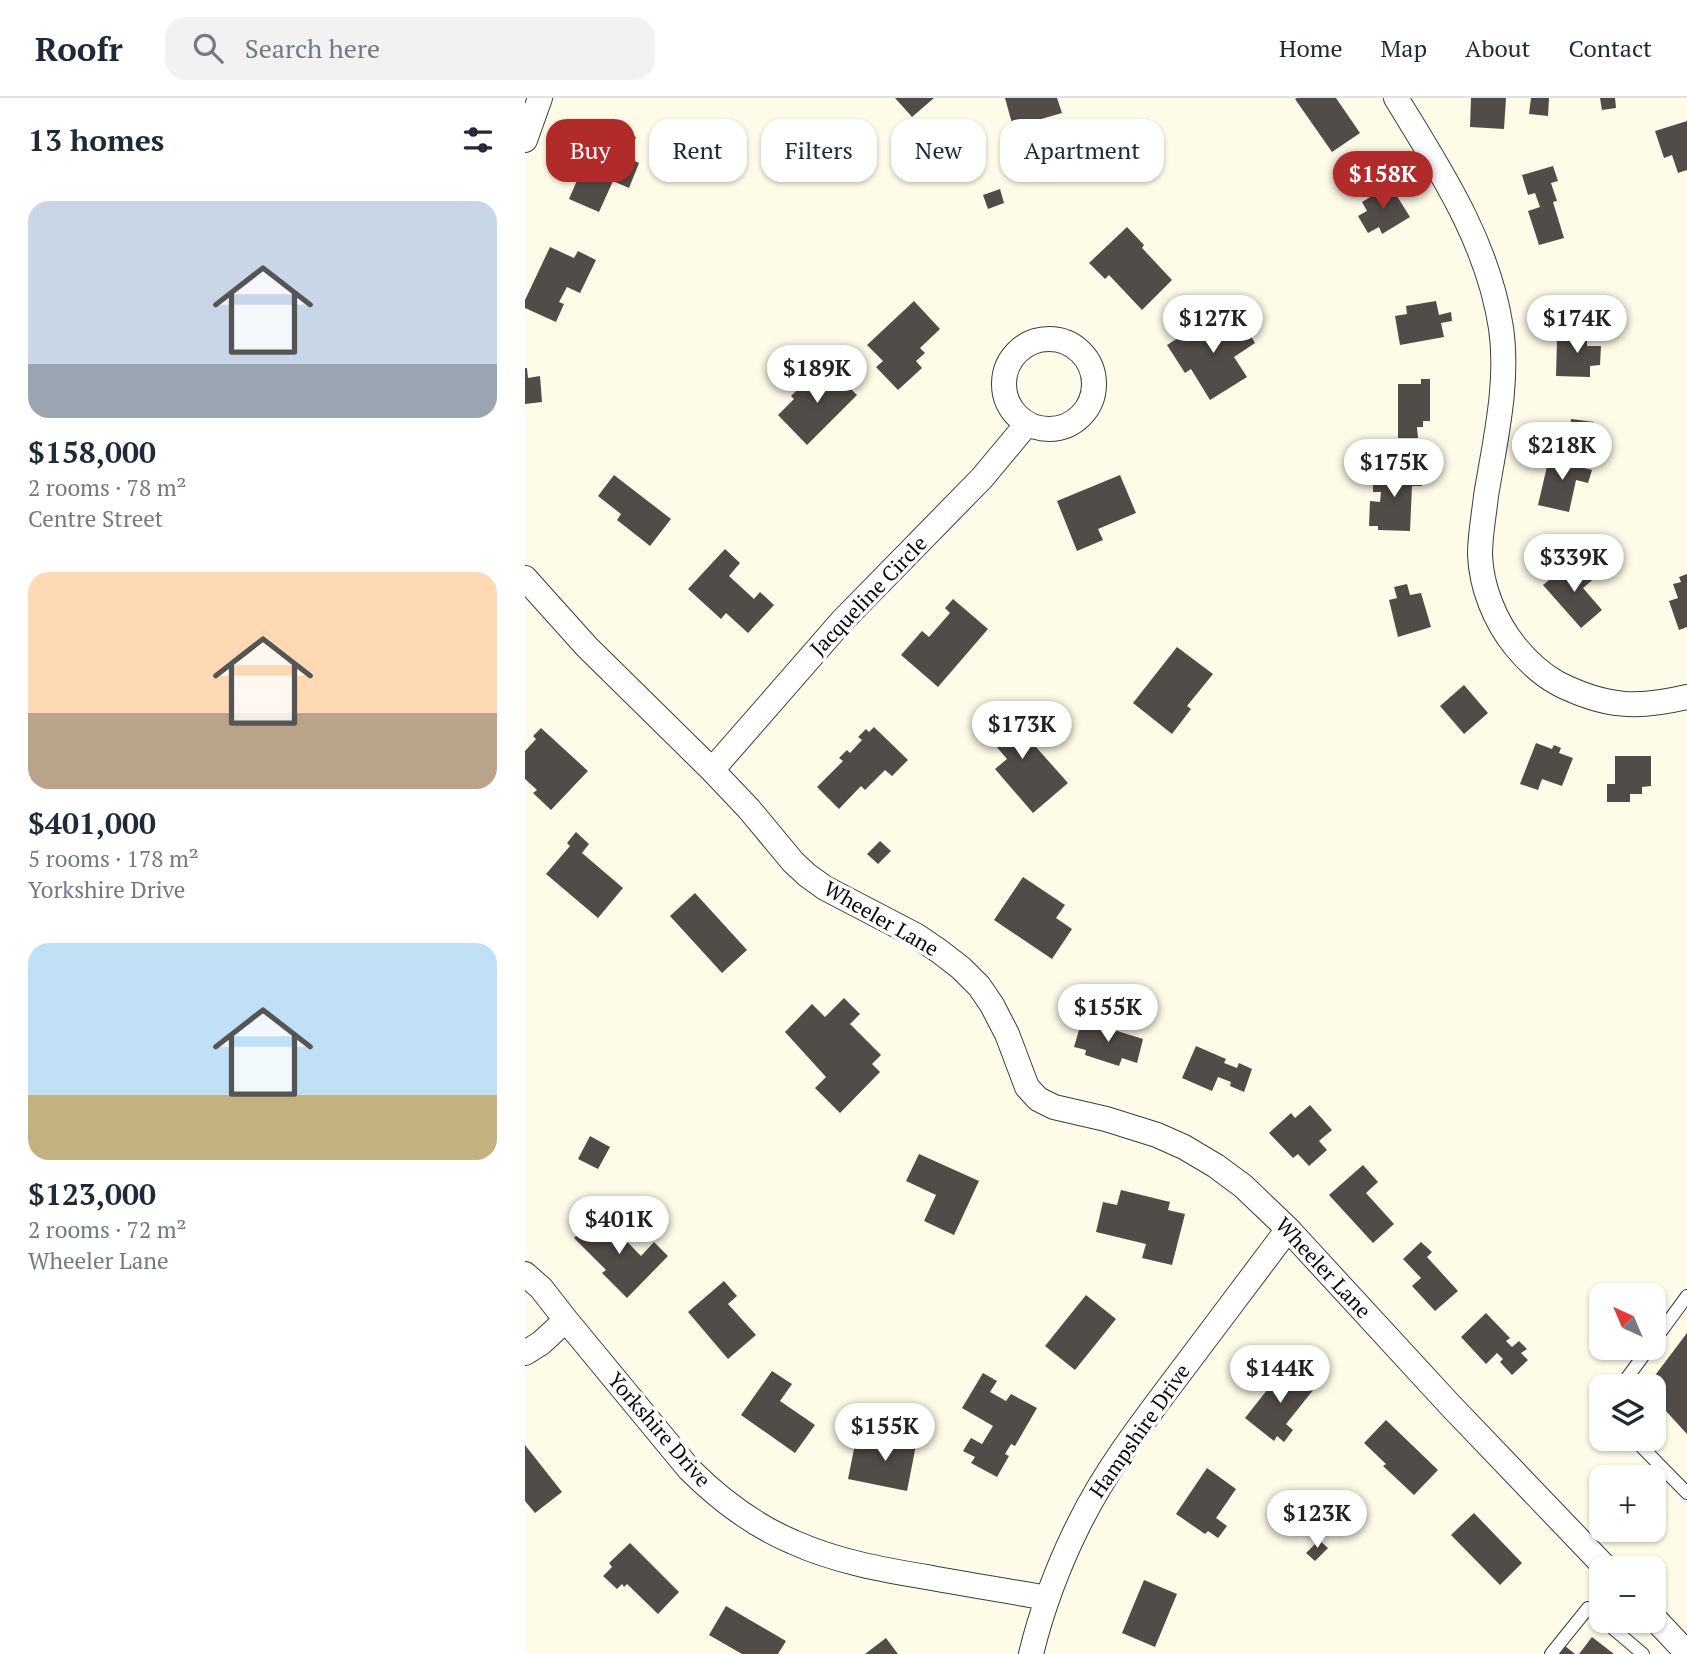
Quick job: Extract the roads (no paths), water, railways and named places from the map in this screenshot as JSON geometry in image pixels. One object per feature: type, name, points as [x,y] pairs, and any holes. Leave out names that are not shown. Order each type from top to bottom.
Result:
[{"type":"street","points":[[525,140],[540,98]]},
{"type":"street","points":[[1396,98],[1439,169],[1472,231],[1485,264],[1501,329],[1503,366],[1500,405],[1480,555],[1492,608],[1506,634],[1524,657],[1547,678],[1577,693],[1605,702],[1633,705],[1662,703],[1687,697]]},
{"type":"street","name":"Jacqueline Circle","points":[[712,770],[842,621],[982,478],[1027,424]]},
{"type":"street","name":"Wheeler Lane","points":[[525,578],[587,647],[712,770],[807,875],[825,888],[917,936],[961,968],[979,986],[1007,1034],[1027,1087],[1038,1099],[1054,1107],[1145,1131],[1184,1147],[1243,1186],[1288,1230],[1595,1556]]},
{"type":"street","name":"Hampshire Drive","points":[[1031,1654],[1047,1598],[1080,1522],[1151,1410],[1288,1230]]},
{"type":"street","name":"Yorkshire Drive","points":[[525,1274],[541,1288],[689,1469],[739,1512],[793,1543],[857,1564],[1047,1598]]},
{"type":"street","points":[[525,1353],[541,1343],[566,1320]]},
{"type":"street","points":[[1666,1631],[1687,1653]]},
{"type":"lane","points":[[1666,1325],[1687,1296]]},
{"type":"lane","points":[[1646,1451],[1687,1493]]},
{"type":"lane","points":[[1551,1654],[1589,1609]]},
{"type":"lane","points":[[1618,1633],[1643,1654]]}]
